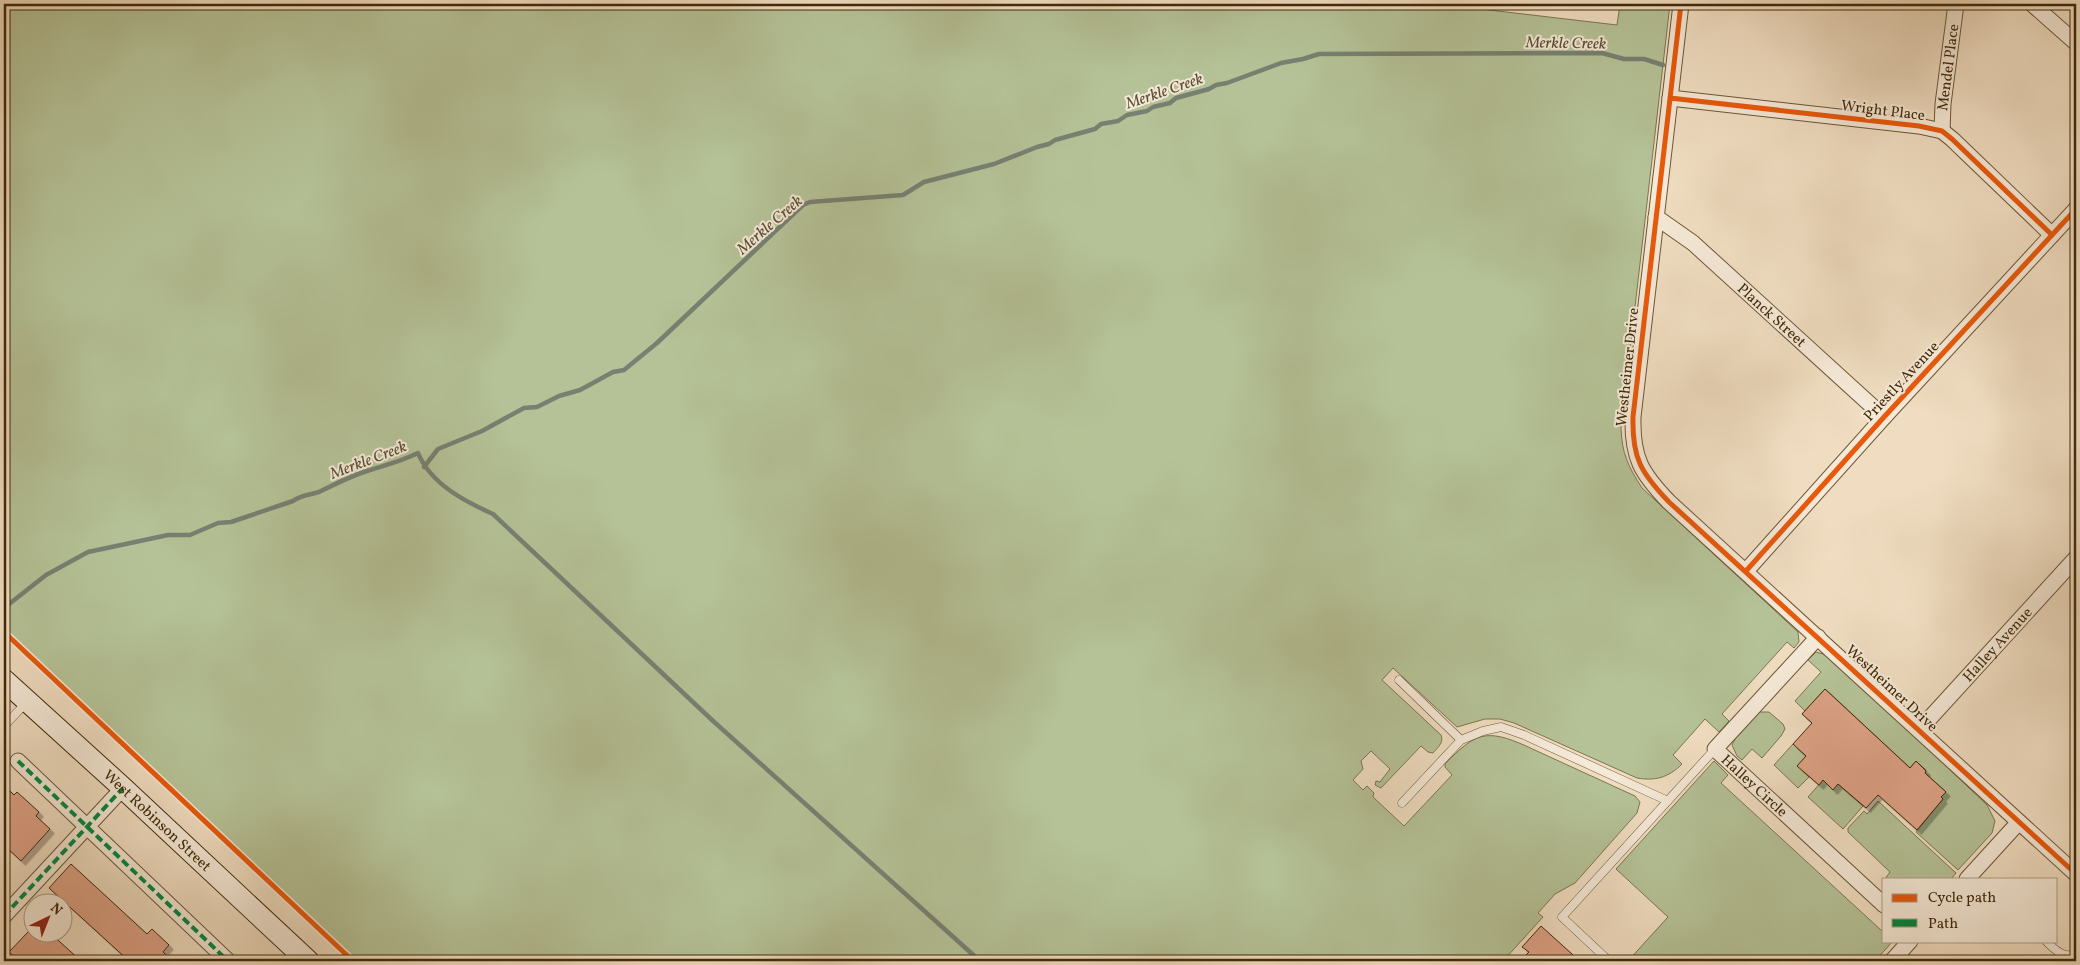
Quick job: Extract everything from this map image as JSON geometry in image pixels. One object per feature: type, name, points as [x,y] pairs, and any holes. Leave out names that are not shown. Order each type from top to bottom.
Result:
[{"type":"main road","name":"West Robinson Street","points":[[4,680],[308,961]]},
{"type":"street","name":"Westheimer Drive","points":[[1681,4],[1634,417],[1633,436],[1635,453],[1650,482],[1670,502],[2075,871]]},
{"type":"street","name":"Mendel Place","points":[[1942,131],[1943,104],[1956,4]]},
{"type":"street","points":[[2032,4],[2076,43]]},
{"type":"street","name":"Wright Place","points":[[1670,98],[1919,126],[1942,131],[2052,235]]},
{"type":"street","name":"Priestly Avenue","points":[[1746,570],[2076,209]]},
{"type":"street","name":"Planck Street","points":[[1656,218],[1692,243],[1884,417]]},
{"type":"street","name":"Halley Avenue","points":[[1919,730],[2076,558]]},
{"type":"street","name":"Halley Circle","points":[[1818,637],[1715,748],[1882,903]]},
{"type":"street","points":[[18,761],[228,961]]},
{"type":"street","points":[[4,916],[123,788]]},
{"type":"street","points":[[1973,877],[2019,822]]},
{"type":"street","points":[[1892,961],[1909,942]]},
{"type":"lane","points":[[1399,680],[1460,740]]},
{"type":"lane","points":[[4,726],[27,702]]},
{"type":"lane","points":[[1402,803],[1460,740],[1483,731],[1501,728],[1511,730],[1668,800]]},
{"type":"lane","points":[[1609,961],[1562,918],[1715,748]]},
{"type":"lane","points":[[2047,942],[2063,955],[2069,957],[2076,955]]},
{"type":"green space","points":[[4,4],[1438,4],[1617,25],[1620,4],[1670,4],[1621,428],[1624,453],[1642,488],[1798,632],[1799,642],[1794,648],[1787,642],[1722,714],[1729,721],[1719,732],[1705,719],[1673,755],[1682,764],[1672,773],[1655,779],[1637,778],[1514,723],[1500,719],[1485,719],[1457,727],[1393,668],[1382,680],[1441,735],[1441,743],[1433,753],[1428,752],[1421,746],[1381,788],[1375,785],[1376,781],[1380,782],[1390,769],[1371,751],[1361,761],[1363,769],[1353,780],[1363,790],[1367,786],[1374,793],[1373,797],[1404,826],[1452,775],[1445,767],[1445,764],[1473,740],[1491,736],[1512,740],[1526,746],[1635,796],[1640,802],[1637,813],[1575,883],[1555,894],[1538,913],[1543,917],[1503,961],[357,961],[4,633]]},
{"type":"green space","points":[[1816,652],[1830,656],[1987,805],[1995,821],[1992,833],[1958,870],[1916,832],[1943,799],[1941,797],[1946,792],[1925,773],[1926,770],[1916,761],[1910,768],[1825,689],[1805,711],[1795,701],[1821,672],[1808,660]]},
{"type":"green space","points":[[1759,712],[1769,712],[1783,724],[1785,729],[1762,758],[1752,749],[1742,760],[1737,756],[1732,745]]},
{"type":"green space","points":[[1793,744],[1806,756],[1798,766],[1809,777],[1798,788],[1774,765]]},
{"type":"green space","points":[[1714,761],[1728,775],[1721,783],[1882,931],[1882,942],[1892,942],[1875,961],[1628,961],[1668,917],[1616,869]]},
{"type":"green space","points":[[1823,780],[1833,789],[1838,784],[1863,806],[1843,829],[1808,797]]},
{"type":"green space","points":[[1878,801],[1956,873],[1952,878],[1886,878],[1890,872],[1848,832],[1848,828],[1864,811],[1867,814]]},
{"type":"building","points":[[1825,689],[1910,768],[1916,761],[1926,771],[1925,773],[1946,792],[1941,797],[1943,799],[1917,830],[1878,795],[1866,808],[1838,784],[1833,790],[1823,780],[1819,785],[1797,766],[1806,756],[1793,744],[1812,723],[1802,714]]},
{"type":"building","points":[[4,785],[14,795],[17,792],[39,812],[36,816],[50,829],[21,861],[4,845]]},
{"type":"building","points":[[71,864],[147,934],[152,929],[169,945],[163,952],[173,961],[129,961],[72,909],[72,892],[53,892],[49,888]]},
{"type":"building","points":[[1541,926],[1573,955],[1568,961],[1520,961],[1529,952],[1522,947]]},
{"type":"building","points":[[22,938],[22,942],[60,942],[81,961],[19,961],[9,952]]},
{"type":"waterway","name":"Merkle Creek","points":[[424,467],[438,449],[482,431],[524,408],[537,407],[559,396],[580,390],[613,372],[624,370],[657,343],[803,205],[810,202],[903,195],[924,182],[994,164],[1049,144],[1055,140],[1095,129],[1101,124],[1118,121],[1127,115],[1147,111],[1153,107],[1170,103],[1176,98],[1209,89],[1281,63],[1319,54],[1602,53],[1624,59],[1644,59],[1663,65]]},
{"type":"waterway","points":[[4,608],[46,575],[88,552],[168,535],[190,535],[218,523],[231,522],[293,501],[302,496],[319,492],[357,474],[400,461],[418,453],[431,474],[460,497],[493,514],[712,720],[980,961]]},
{"type":"marked path","points":[[18,761],[228,961]]},
{"type":"marked path","points":[[4,916],[123,788]]},
{"type":"cycle path","points":[[1681,4],[1633,417],[1634,443],[1640,464],[1651,482],[1669,502],[2076,874]]},
{"type":"cycle path","points":[[1670,98],[1919,126],[1942,131],[2052,235]]},
{"type":"cycle path","points":[[1746,571],[1884,417],[2076,209]]},
{"type":"cycle path","points":[[4,632],[353,961]]}]
